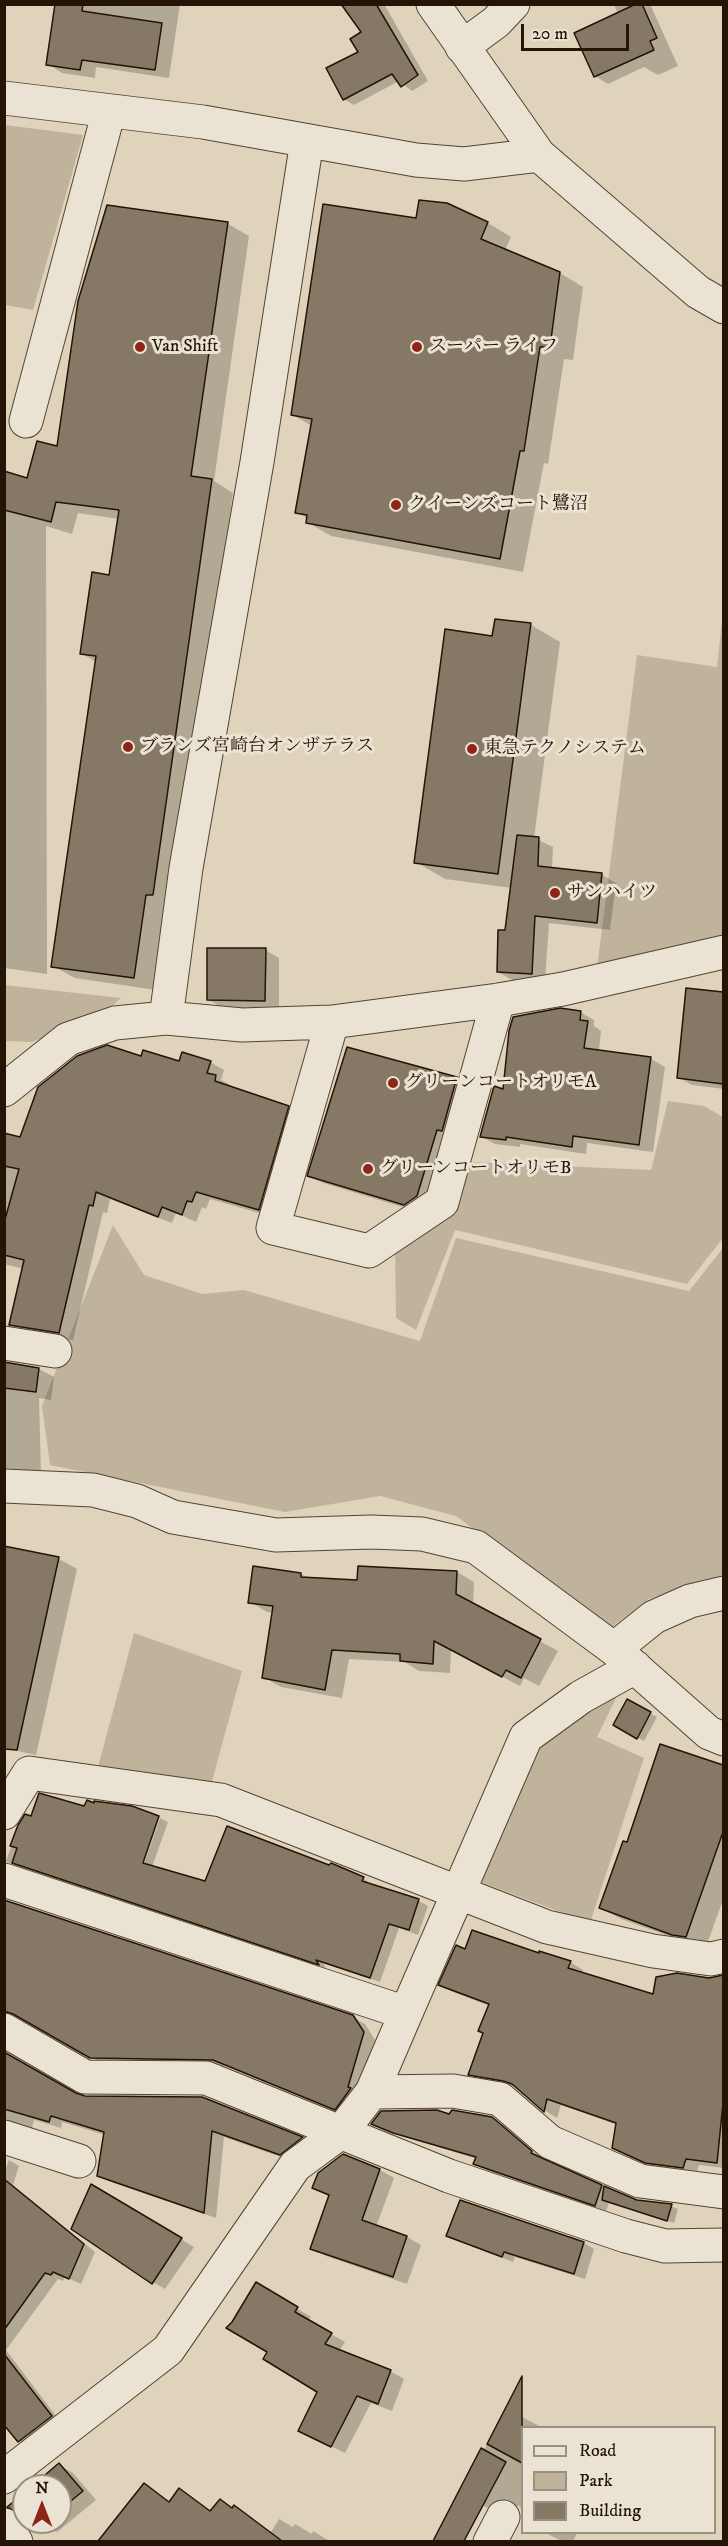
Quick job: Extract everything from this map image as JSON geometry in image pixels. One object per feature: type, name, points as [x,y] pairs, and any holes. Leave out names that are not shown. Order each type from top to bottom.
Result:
[{"type":"street","points":[[434,4],[539,155],[698,292],[723,307]]},
{"type":"street","points":[[462,47],[496,22],[513,4]]},
{"type":"street","points":[[4,98],[203,122],[416,160],[464,164],[539,155]]},
{"type":"street","points":[[26,421],[109,111]]},
{"type":"street","points":[[166,1018],[186,868],[257,462],[307,141]]},
{"type":"street","points":[[4,1090],[68,1039],[115,1023],[166,1018],[242,1025],[332,1022],[498,1000],[563,988],[723,952]]},
{"type":"street","points":[[332,1022],[273,1228],[369,1251],[442,1202],[498,1000]]},
{"type":"street","points":[[4,1343],[55,1351]]},
{"type":"street","points":[[4,1486],[93,1490],[137,1501],[173,1517],[276,1535],[371,1532],[422,1534],[476,1547],[624,1658],[709,1732],[723,1739]]},
{"type":"street","points":[[4,2477],[168,2350],[295,2166],[341,2132],[372,2092],[526,1737],[581,1697],[624,1658],[654,1617],[690,1601],[723,1593]]},
{"type":"street","points":[[4,1813],[29,1773],[221,1800],[547,1927],[653,1951],[711,1959],[723,1956]]},
{"type":"street","points":[[4,1880],[406,2013]]},
{"type":"street","points":[[4,2030],[86,2077],[206,2078],[449,2176],[626,2236],[665,2246],[723,2245]]},
{"type":"street","points":[[372,2092],[453,2091],[500,2099],[550,2142],[640,2181],[723,2192]]},
{"type":"street","points":[[4,2137],[79,2161]]},
{"type":"street","points":[[4,2525],[16,2541]]},
{"type":"green space","points":[[5,125],[83,135],[33,310],[5,305]]},
{"type":"green space","points":[[723,611],[723,938],[597,968],[637,655],[717,667]]},
{"type":"green space","points":[[4,985],[121,998],[105,1012],[32,1042],[5,1041]]},
{"type":"green space","points":[[668,1101],[704,1106],[723,1117],[723,1238],[687,1284],[455,1230],[416,1330],[396,1318],[395,1244],[453,1214],[469,1162],[651,1170]]},
{"type":"green space","points":[[113,1225],[144,1275],[202,1294],[244,1290],[420,1341],[456,1238],[689,1291],[723,1248],[723,1575],[649,1599],[608,1630],[456,1516],[380,1496],[285,1512],[50,1465],[42,1406]]},
{"type":"green space","points":[[134,1633],[242,1671],[211,1785],[98,1767]]},
{"type":"green space","points":[[617,1696],[597,1737],[644,1758],[590,1923],[475,1880],[536,1743]]},
{"type":"building","points":[[55,4],[83,4],[82,11],[162,23],[155,70],[82,60],[80,70],[46,65]]},
{"type":"building","points":[[341,4],[376,4],[418,75],[401,87],[392,74],[343,100],[326,68],[358,52],[350,39],[361,32]]},
{"type":"building","points":[[636,4],[642,4],[657,38],[650,41],[654,50],[594,77],[574,33]]},
{"type":"building","points":[[419,200],[447,203],[488,222],[481,239],[560,272],[550,347],[540,347],[524,451],[520,451],[500,559],[306,523],[307,515],[295,513],[312,419],[291,415],[323,204],[416,218]]},
{"type":"building","points":[[107,205],[228,222],[191,476],[212,479],[153,895],[146,895],[134,978],[51,967],[96,656],[80,654],[92,572],[109,575],[119,510],[56,502],[51,522],[4,510],[4,471],[27,478],[37,441],[57,446],[78,301]]},
{"type":"building","name":"東急テクノシステム","points":[[495,619],[531,623],[498,874],[414,863],[445,629],[492,636]]},
{"type":"building","name":"サンハイツ","points":[[517,835],[539,837],[538,866],[602,873],[597,923],[535,916],[532,974],[497,972],[498,930],[505,930]]},
{"type":"building","points":[[207,948],[266,948],[265,1001],[207,1000]]},
{"type":"building","points":[[686,988],[723,992],[723,1084],[677,1078]]},
{"type":"building","points":[[560,1008],[581,1011],[580,1020],[588,1021],[584,1048],[651,1057],[639,1145],[573,1136],[572,1147],[506,1137],[506,1140],[480,1137],[494,1086],[503,1089],[509,1031],[513,1017]]},
{"type":"building","points":[[107,1045],[141,1056],[143,1050],[179,1061],[182,1052],[211,1061],[207,1073],[216,1075],[215,1081],[289,1106],[259,1210],[196,1192],[192,1202],[187,1201],[182,1215],[162,1207],[158,1217],[96,1192],[93,1206],[89,1205],[59,1333],[9,1325],[24,1260],[4,1255],[4,1223],[19,1169],[4,1166],[4,1133],[20,1137],[38,1087],[77,1056]]},
{"type":"building","points":[[347,1047],[457,1077],[442,1131],[437,1130],[417,1196],[404,1205],[307,1176]]},
{"type":"building","points":[[4,1362],[39,1368],[36,1392],[4,1388]]},
{"type":"building","points":[[4,1546],[59,1557],[17,1750],[4,1749]]},
{"type":"building","points":[[253,1566],[301,1573],[301,1577],[357,1580],[358,1566],[457,1571],[456,1594],[541,1639],[521,1678],[506,1670],[502,1677],[434,1641],[433,1664],[400,1661],[400,1654],[332,1650],[325,1690],[262,1678],[273,1606],[248,1603]]},
{"type":"building","points":[[627,1699],[651,1712],[637,1739],[613,1725]]},
{"type":"building","points":[[660,1744],[723,1765],[723,1832],[686,1937],[672,1935],[599,1908],[623,1841],[627,1842]]},
{"type":"building","points":[[39,1793],[84,1806],[87,1800],[94,1803],[94,1801],[132,1806],[159,1816],[143,1863],[205,1881],[227,1826],[329,1865],[331,1863],[364,1877],[362,1881],[419,1899],[409,1930],[389,1924],[370,1978],[316,1960],[319,1965],[12,1863],[17,1848],[10,1846],[18,1825],[25,1814],[31,1816]]},
{"type":"building","points":[[4,1900],[353,2015],[364,2032],[348,2087],[351,2088],[335,2110],[213,2060],[90,2058],[4,2011]]},
{"type":"building","points":[[472,1930],[539,1953],[539,1951],[571,1961],[568,1968],[653,1994],[656,1977],[677,1973],[709,1978],[723,1975],[723,2103],[717,2163],[686,2159],[683,2168],[645,2163],[612,2148],[616,2123],[547,2099],[544,2112],[512,2084],[468,2075],[483,2033],[478,2031],[489,2004],[438,1985],[456,1945],[465,1949]]},
{"type":"building","points":[[4,2052],[85,2096],[202,2097],[303,2137],[280,2155],[212,2131],[204,2213],[97,2176],[104,2132],[51,2116],[49,2122],[4,2109]]},
{"type":"building","points":[[437,2110],[449,2114],[452,2110],[492,2117],[532,2151],[531,2153],[602,2185],[595,2206],[473,2164],[476,2157],[393,2133],[371,2124],[381,2111]]},
{"type":"building","points":[[343,2154],[380,2169],[362,2220],[407,2236],[393,2277],[310,2249],[329,2195],[312,2188],[318,2173]]},
{"type":"building","points":[[4,2179],[84,2244],[69,2279],[53,2272],[51,2275],[45,2273],[4,2330]]},
{"type":"building","points":[[91,2184],[182,2238],[152,2284],[71,2229]]},
{"type":"building","points":[[604,2186],[637,2200],[672,2204],[667,2221],[602,2200]]},
{"type":"building","points":[[460,2200],[584,2242],[574,2274],[504,2252],[502,2257],[446,2236]]},
{"type":"building","points":[[256,2282],[298,2307],[295,2312],[332,2333],[325,2344],[391,2370],[378,2404],[357,2396],[331,2447],[298,2431],[317,2392],[263,2359],[267,2352],[226,2328]]},
{"type":"building","points":[[4,2354],[52,2416],[18,2442],[4,2425]]},
{"type":"building","points":[[522,2376],[521,2462],[487,2444]]},
{"type":"building","points":[[481,2448],[506,2462],[464,2541],[433,2541]]},
{"type":"building","points":[[59,2463],[68,2474],[46,2474]]},
{"type":"building","points":[[72,2478],[83,2491],[72,2500]]},
{"type":"building","points":[[144,2483],[169,2502],[179,2488],[210,2511],[220,2499],[232,2508],[234,2505],[282,2541],[98,2541]]},
{"type":"place","name":"Van Shift","points":[[140,347]]},
{"type":"place","name":"スーパー ライフ","points":[[417,347]]},
{"type":"place","name":"クイーンズコート鷺沼","points":[[396,505]]},
{"type":"place","name":"ブランズ宮崎台オンザテラス","points":[[128,747]]},
{"type":"place","name":"東急テクノシステム","points":[[472,749]]},
{"type":"place","name":"サンハイツ","points":[[555,893]]},
{"type":"place","name":"グリーンコートオリモA","points":[[393,1083]]},
{"type":"place","name":"グリーンコートオリモB","points":[[368,1169]]}]
